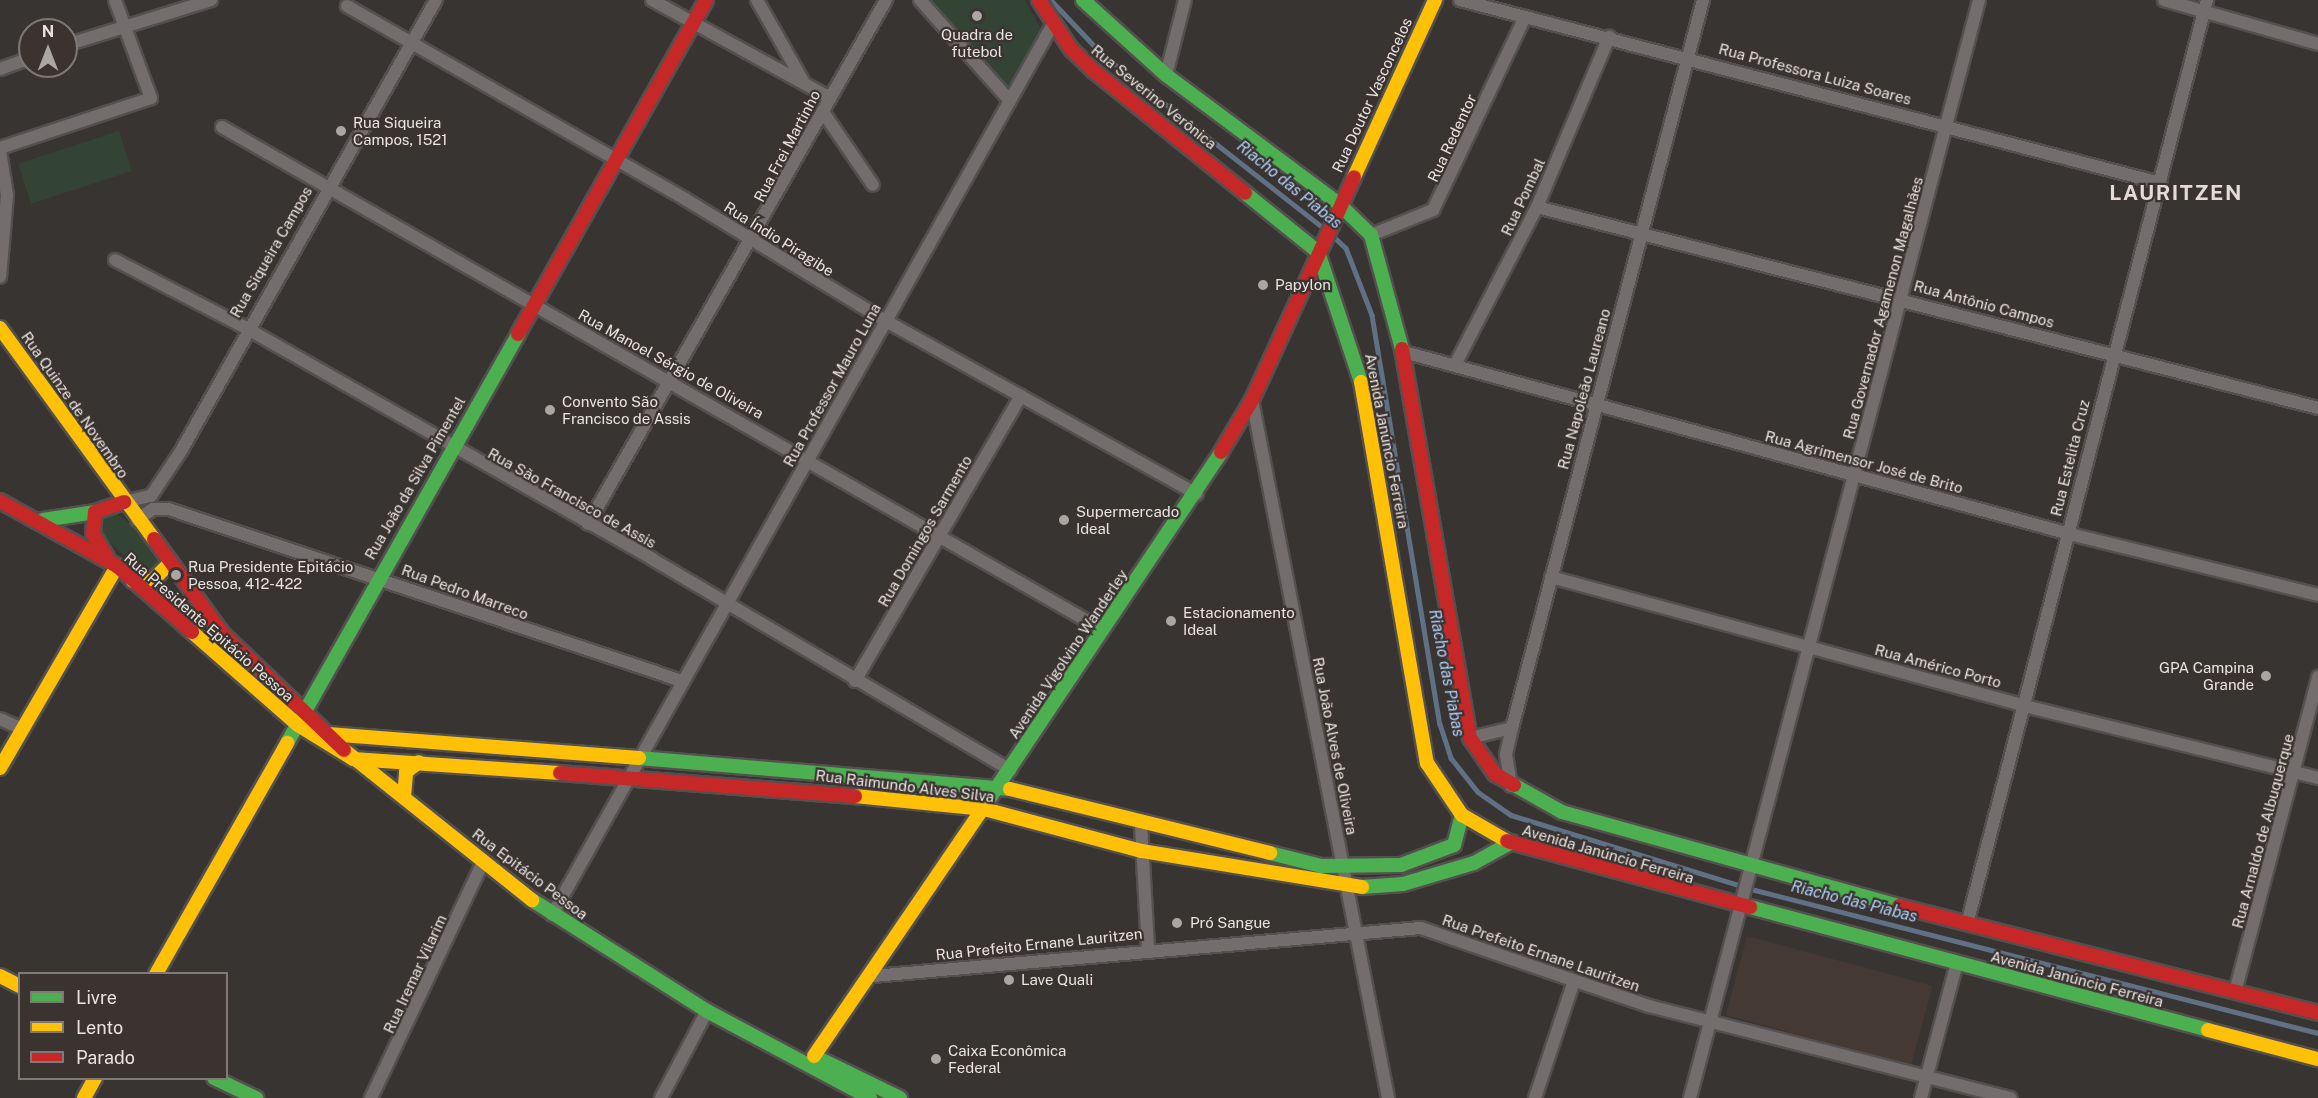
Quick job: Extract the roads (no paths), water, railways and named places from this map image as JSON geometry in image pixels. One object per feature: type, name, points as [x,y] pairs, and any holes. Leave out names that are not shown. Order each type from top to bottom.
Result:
[{"type":"main road","name":"Rua João da Silva Pimentel","points":[[157,972],[298,725],[377,577],[706,0]]},
{"type":"main road","name":"Rua Severino Verônica","points":[[1039,0],[1053,24],[1094,71],[1320,248]]},
{"type":"main road","name":"Rua Severino Verônica","points":[[1083,0],[1166,75],[1337,210]]},
{"type":"main road","name":"Rua Doutor Vasconcelos","points":[[1320,248],[1435,0]]},
{"type":"main road","points":[[1337,210],[1371,235]]},
{"type":"main road","name":"Avenida Janúncio Ferreira","points":[[1371,235],[1404,352],[1470,738],[1495,774],[1512,787],[1562,812],[1752,868],[2318,1013]]},
{"type":"main road","name":"Avenida Janúncio Ferreira","points":[[1320,248],[1362,381],[1427,764],[1462,815],[1510,843],[1742,908],[2318,1059]]},
{"type":"main road","name":"Avenida Vigolvino Wanderley","points":[[812,1062],[873,976],[998,786],[1197,494],[1252,400],[1320,248]]},
{"type":"main road","name":"Rua Quinze de Novembro","points":[[0,328],[124,502]]},
{"type":"main road","name":"Rua Presidente Epitácio Pessoa","points":[[0,501],[43,520],[114,564],[298,725],[353,759]]},
{"type":"main road","points":[[43,520],[95,512],[124,502]]},
{"type":"main road","name":"Rua Presidente Epitácio Pessoa","points":[[124,502],[168,565],[222,633],[305,712]]},
{"type":"main road","points":[[0,768],[114,564],[93,534],[95,512]]},
{"type":"main road","points":[[133,581],[152,581],[168,565]]},
{"type":"main road","name":"Rua Epitácio Pessoa","points":[[305,712],[353,759],[552,915],[707,1011],[812,1062]]},
{"type":"main road","name":"Rua Raimundo Alves Silva","points":[[328,734],[639,761],[882,776],[998,786],[1141,826],[1281,859],[1343,868],[1401,865],[1436,856],[1454,845],[1462,815]]},
{"type":"main road","name":"Rua Raimundo Alves Silva","points":[[353,759],[788,789],[984,809],[1142,851],[1347,888],[1403,884],[1474,863],[1510,843]]},
{"type":"main road","points":[[404,797],[406,772],[419,762]]},
{"type":"main road","points":[[0,976],[18,985]]},
{"type":"main road","points":[[812,1062],[870,1098]]},
{"type":"main road","points":[[812,1062],[900,1098]]},
{"type":"main road","points":[[84,1098],[94,1080]]},
{"type":"main road","points":[[218,1080],[256,1098]]},
{"type":"street","points":[[0,277],[8,195],[0,150],[151,98],[115,0]]},
{"type":"street","points":[[78,41],[194,2],[212,0]]},
{"type":"street","name":"Rua Siqueira Campos","points":[[124,502],[151,496],[161,483],[246,328],[409,43],[436,0]]},
{"type":"street","points":[[652,0],[803,81],[830,98]]},
{"type":"street","points":[[757,0],[803,81]]},
{"type":"street","name":"Rua Frei Martinho","points":[[588,524],[670,380],[754,240],[830,98],[886,0]]},
{"type":"street","points":[[920,0],[1010,101]]},
{"type":"street","points":[[1166,75],[1185,0]]},
{"type":"street","name":"Rua Professora Luiza Soares","points":[[1460,0],[1688,56],[2160,183]]},
{"type":"street","name":"Rua Napoleão Laureano","points":[[1512,787],[1506,754],[1512,728],[1594,403],[1703,0]]},
{"type":"street","name":"Rua Governador Agamenon Magalhães","points":[[1690,1098],[1742,908],[1807,646],[1855,474],[1979,0]]},
{"type":"street","points":[[2164,0],[2205,5],[2318,44]]},
{"type":"street","name":"Rua Estelita Cruz","points":[[1967,924],[2021,705],[2205,5]]},
{"type":"street","name":"Rua Índio Piragibe","points":[[347,6],[616,158],[884,320],[1197,494]]},
{"type":"street","name":"Rua Redentor","points":[[1371,235],[1433,210],[1525,17]]},
{"type":"street","name":"Rua Professor Mauro Luna","points":[[630,779],[724,601],[809,461],[884,320],[1053,24]]},
{"type":"street","name":"Rua Pombal","points":[[1455,365],[1537,207],[1609,37]]},
{"type":"street","points":[[0,69],[18,62]]},
{"type":"street","points":[[823,112],[873,185]]},
{"type":"street","name":"Rua Manoel Sérgio de Oliveira","points":[[222,127],[531,306],[670,380],[1103,630]]},
{"type":"street","name":"Rua Antônio Campos","points":[[1537,207],[1900,297],[2318,408]]},
{"type":"street","name":"Rua São Francisco de Assis","points":[[115,260],[246,328],[452,449],[724,601],[855,681],[1010,770]]},
{"type":"street","name":"Rua Agrimensor José de Brito","points":[[1404,352],[2066,533],[2318,595]]},
{"type":"street","name":"Rua Domingos Sarmento","points":[[855,681],[1021,396]]},
{"type":"street","name":"Rua João Alves de Oliveira","points":[[1252,400],[1388,1098]]},
{"type":"street","name":"Rua Pedro Marreco","points":[[137,520],[153,509],[169,509],[682,681]]},
{"type":"street","name":"Rua Américo Porto","points":[[1551,577],[2021,705],[2318,778]]},
{"type":"street","name":"Rua Arnaldo de Albuquerque","points":[[2235,992],[2318,677]]},
{"type":"street","points":[[0,719],[22,729]]},
{"type":"street","points":[[1470,738],[1512,728]]},
{"type":"street","points":[[788,789],[790,770]]},
{"type":"street","points":[[881,798],[882,776]]},
{"type":"street","points":[[552,915],[630,779]]},
{"type":"street","points":[[1141,826],[1148,949]]},
{"type":"street","name":"Rua Iremar Vilarim","points":[[371,1098],[483,862]]},
{"type":"street","name":"Rua Prefeito Ernane Lauritzen","points":[[873,976],[1148,949],[1355,931],[1421,928],[1574,981],[1710,1022],[2010,1098]]},
{"type":"street","points":[[1921,1098],[1958,963]]},
{"type":"street","points":[[1535,1098],[1574,981]]},
{"type":"street","points":[[661,1098],[707,1011]]},
{"type":"waterway","name":"Riacho das Piabas","points":[[1051,0],[1103,55],[1326,230]]},
{"type":"waterway","name":"Riacho das Piabas","points":[[1333,236],[1346,248],[1372,315],[1440,724],[1451,758],[1478,792],[1511,815],[1755,890],[2318,1033]]},
{"type":"place","name":"Quadra de futebol","points":[[977,16]]},
{"type":"place","name":"Rua Siqueira Campos, 1521","points":[[341,131]]},
{"type":"place","name":"Papylon","points":[[1263,285]]},
{"type":"place","name":"Convento São Francisco de Assis","points":[[550,410]]},
{"type":"place","name":"Supermercado Ideal","points":[[1064,520]]},
{"type":"place","name":"Rua Presidente Epitácio Pessoa, 412-422","points":[[176,575]]},
{"type":"place","name":"Estacionamento Ideal","points":[[1171,621]]},
{"type":"place","name":"GPA Campina Grande","points":[[2266,676]]},
{"type":"place","name":"Pró Sangue","points":[[1177,923]]},
{"type":"place","name":"Lave Quali","points":[[1009,980]]},
{"type":"place","name":"Caixa Econômica Federal","points":[[936,1059]]},
{"type":"district","name":"LAURITZEN","points":[[2176,193]]}]
